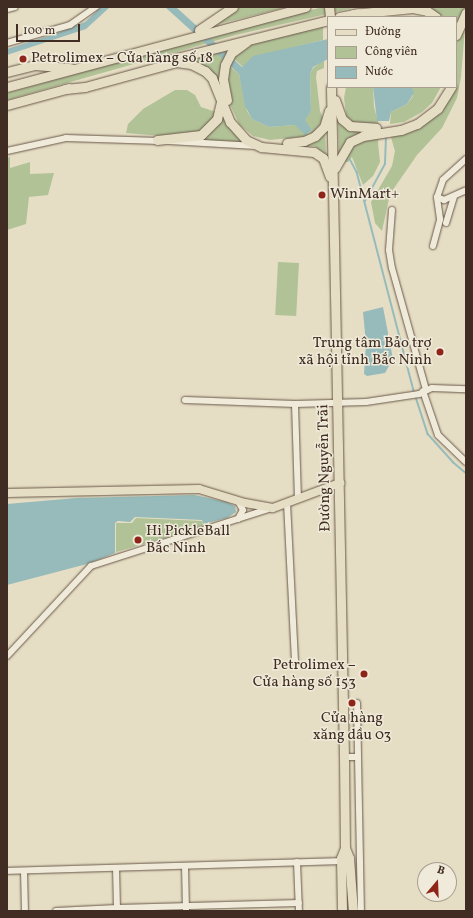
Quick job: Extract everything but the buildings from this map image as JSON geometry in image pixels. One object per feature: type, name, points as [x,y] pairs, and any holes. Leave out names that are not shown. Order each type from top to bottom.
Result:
[{"type":"highway","points":[[110,58],[131,49],[199,30],[233,7]]},
{"type":"highway","points":[[7,87],[110,58],[306,7]]},
{"type":"highway","points":[[326,19],[329,7]]},
{"type":"highway","points":[[344,16],[396,7]]},
{"type":"highway","points":[[353,14],[413,8],[427,11],[434,16]]},
{"type":"highway","points":[[457,32],[466,13]]},
{"type":"highway","points":[[7,105],[276,31],[326,19]]},
{"type":"highway","points":[[326,19],[244,42],[229,57],[223,79],[236,123],[246,134],[261,141],[296,143],[312,138],[324,127],[332,104]]},
{"type":"highway","points":[[65,89],[85,88],[182,62],[196,66],[208,73],[236,130],[246,140],[261,147],[314,152],[325,162],[333,188]]},
{"type":"highway","points":[[7,72],[35,65],[76,68]]},
{"type":"highway","points":[[331,89],[342,119],[350,126],[366,129],[400,125],[418,118],[432,107],[444,88]]},
{"type":"highway","points":[[333,171],[343,150],[352,140],[363,136],[401,130],[417,124],[438,108],[450,88]]},
{"type":"highway","name":"Đường Nguyễn Trãi","points":[[331,89],[340,483],[344,757],[345,848],[341,861],[342,911]]},
{"type":"highway","points":[[157,140],[201,135],[217,119],[220,96]]},
{"type":"highway","name":"Đường Nguyễn Trãi","points":[[345,848],[350,858],[356,895],[353,911]]},
{"type":"main road","points":[[7,493],[199,489],[237,500],[273,508],[340,483]]},
{"type":"street","points":[[7,9],[15,7]]},
{"type":"street","points":[[7,43],[70,25],[96,7]]},
{"type":"street","points":[[7,151],[66,138],[157,140],[261,147]]},
{"type":"street","points":[[433,246],[440,219],[437,197],[444,180],[466,159]]},
{"type":"street","points":[[437,197],[444,200],[454,197],[466,190]]},
{"type":"street","points":[[446,223],[454,197]]},
{"type":"street","points":[[392,210],[389,250],[392,268],[423,392],[438,436],[466,462]]},
{"type":"street","points":[[185,400],[295,404],[366,402],[408,396],[423,392],[466,388]]},
{"type":"street","points":[[295,404],[298,499]]},
{"type":"street","points":[[237,500],[243,508],[238,518]]},
{"type":"street","points":[[287,503],[295,661]]},
{"type":"street","points":[[7,656],[90,566],[273,508]]},
{"type":"street","points":[[357,703],[359,828],[356,895],[361,911]]},
{"type":"street","points":[[344,757],[358,757]]},
{"type":"street","points":[[344,829],[359,828]]},
{"type":"street","points":[[7,871],[341,861]]},
{"type":"street","points":[[297,862],[299,911]]},
{"type":"street","points":[[185,866],[186,909]]},
{"type":"street","points":[[116,868],[117,910]]},
{"type":"street","points":[[24,871],[25,911]]},
{"type":"street","points":[[56,911],[186,909],[299,903]]},
{"type":"green space","points":[[238,7],[287,7],[218,24]]},
{"type":"green space","points":[[323,7],[357,7],[236,35],[7,100],[7,93],[238,28]]},
{"type":"green space","points":[[426,7],[466,7],[457,24],[457,16],[438,16]]},
{"type":"green space","points":[[466,16],[461,77],[457,98],[442,128],[417,155],[390,194],[382,231],[375,223],[371,202],[392,166],[395,151],[390,134],[408,130],[455,88],[457,88],[457,35]]},
{"type":"green space","points":[[323,23],[323,40],[298,46],[243,67],[232,57],[243,46]]},
{"type":"green space","points":[[237,45],[221,87],[182,58]]},
{"type":"green space","points":[[324,60],[324,68],[317,71],[316,77],[320,111],[324,120],[310,136],[270,140],[253,136],[239,124],[229,102],[226,82],[228,65],[239,74],[247,111],[252,119],[269,127],[295,125],[308,134],[312,130],[304,120],[311,111],[310,75],[313,68]]},
{"type":"green space","points":[[346,88],[373,88],[374,107],[379,125],[364,126],[347,120],[344,98]]},
{"type":"green space","points":[[412,88],[440,88],[432,103],[422,112],[404,122],[390,124],[391,112],[407,104],[413,96]]},
{"type":"green space","points":[[175,90],[187,90],[195,95],[201,107],[216,112],[214,118],[201,132],[172,137],[126,133],[128,124],[143,109]]},
{"type":"green space","points":[[221,113],[243,143],[193,140]]},
{"type":"green space","points":[[338,119],[355,131],[365,131],[339,154]]},
{"type":"green space","points":[[325,130],[326,154],[314,146],[299,145]]},
{"type":"green space","points":[[380,135],[378,142],[380,162],[373,176],[363,185],[352,157],[348,162],[341,162],[355,142]]},
{"type":"green space","points":[[10,157],[10,168],[30,162],[30,174],[54,173],[48,195],[29,197],[26,224],[7,230],[7,158]]},
{"type":"green space","points":[[278,262],[299,263],[296,316],[275,315]]},
{"type":"green space","name":"Hi PickleBall Bắc Ninh","points":[[136,518],[202,521],[203,527],[116,552],[116,523],[132,523]]},
{"type":"water","points":[[101,7],[110,7],[86,29],[7,55],[7,49],[55,34],[85,22]]},
{"type":"water","points":[[165,7],[176,7],[242,67],[253,56],[327,39],[327,60],[313,67],[310,75],[311,111],[305,120],[312,130],[305,135],[295,125],[269,127],[252,119],[245,106],[239,74]]},
{"type":"water","points":[[373,88],[412,88],[414,93],[407,104],[391,112],[389,121],[377,121]]},
{"type":"water","points":[[383,307],[393,359],[385,373],[367,376],[364,374],[366,344],[363,312]]},
{"type":"water","points":[[195,495],[226,502],[235,506],[236,512],[227,518],[203,524],[202,520],[135,517],[130,522],[118,521],[115,523],[115,553],[87,564],[7,585],[7,504],[76,498]]},
{"type":"waterway","points":[[365,201],[385,164],[386,136]]},
{"type":"waterway","points":[[350,159],[357,172],[415,394]]},
{"type":"waterway","points":[[416,397],[428,434],[453,462],[466,473]]},
{"type":"place","name":"Petrolimex – Cửa hàng số 18","points":[[23,59]]},
{"type":"place","name":"WinMart+","points":[[322,195]]},
{"type":"place","name":"Trung tâm Bảo trợ xã hội tỉnh Bắc Ninh","points":[[440,352]]},
{"type":"place","name":"Hi PickleBall Bắc Ninh","points":[[138,540]]},
{"type":"place","name":"Petrolimex – Cửa hàng số 153","points":[[364,674]]},
{"type":"place","name":"Cửa hàng xăng dầu 03","points":[[352,703]]}]
